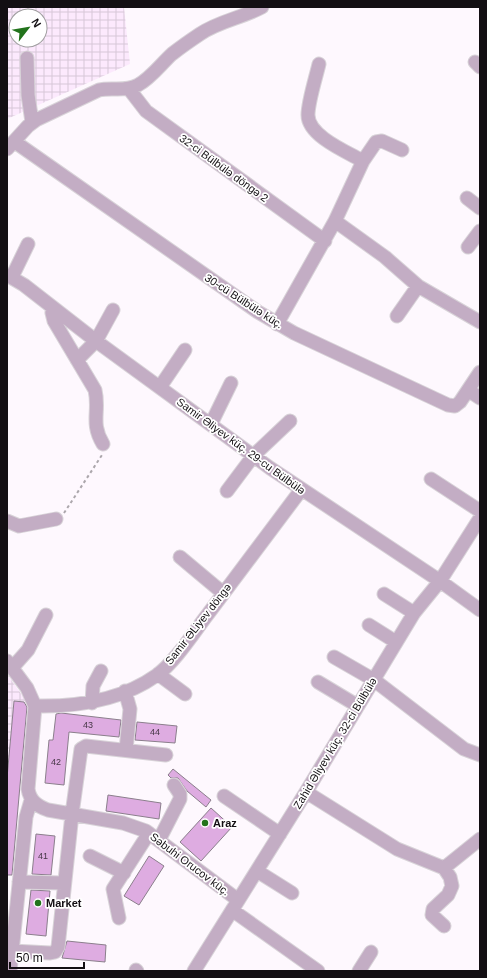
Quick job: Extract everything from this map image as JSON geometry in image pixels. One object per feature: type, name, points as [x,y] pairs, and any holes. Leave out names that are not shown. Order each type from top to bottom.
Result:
[{"type":"street","points":[[11,146],[32,122],[99,90],[107,88],[129,89],[146,79],[173,54],[200,34],[220,23],[262,7]]},
{"type":"street","points":[[27,58],[28,95],[32,122]]},
{"type":"street","points":[[319,64],[308,116],[311,126],[318,135],[363,161]]},
{"type":"street","name":"32-ci Bülbülə döngə 2","points":[[129,89],[146,111],[325,241]]},
{"type":"street","points":[[277,324],[325,241],[363,161],[376,142],[382,141],[402,150]]},
{"type":"street","name":"30-cü Bülbülə küç.","points":[[11,146],[277,324],[448,405],[455,406],[460,402],[480,372]]},
{"type":"street","points":[[467,198],[480,208]]},
{"type":"street","points":[[335,221],[386,257],[418,286],[480,322]]},
{"type":"street","points":[[468,247],[480,231]]},
{"type":"street","points":[[10,276],[28,244]]},
{"type":"street","name":"Samir Əliyev küç. 29-cu Bülbülə","points":[[10,276],[96,341],[301,490],[440,581],[480,610]]},
{"type":"street","points":[[397,316],[418,286]]},
{"type":"street","points":[[77,360],[96,341],[113,310]]},
{"type":"street","points":[[56,311],[52,313],[54,321],[95,390],[97,398],[97,434],[103,444]]},
{"type":"street","points":[[160,387],[186,350]]},
{"type":"street","points":[[211,424],[231,383]]},
{"type":"street","points":[[468,390],[480,398]]},
{"type":"street","points":[[227,491],[254,455],[290,421]]},
{"type":"street","points":[[431,479],[480,511]]},
{"type":"street","name":"Samir ƏLiyev döngə","points":[[35,706],[57,707],[92,703],[125,691],[158,674],[181,649],[301,490]]},
{"type":"street","name":"Zahid Əliyev küç. 32-ci Bülbülə","points":[[194,971],[306,792],[414,613],[440,581],[480,518]]},
{"type":"street","points":[[7,521],[19,526],[56,519]]},
{"type":"street","points":[[180,557],[224,593]]},
{"type":"street","points":[[384,594],[414,613]]},
{"type":"street","points":[[10,971],[26,817],[31,800],[28,789],[35,706],[31,694],[9,665],[28,650],[46,615]]},
{"type":"street","points":[[369,625],[396,642]]},
{"type":"street","points":[[334,657],[374,680],[464,749],[480,755]]},
{"type":"street","points":[[92,703],[93,686],[101,671]]},
{"type":"street","points":[[158,674],[185,694]]},
{"type":"street","points":[[318,682],[358,706]]},
{"type":"street","points":[[125,691],[130,709],[126,750]]},
{"type":"street","points":[[12,951],[50,953],[55,952],[58,947],[72,814],[81,749],[83,747],[126,750],[166,755]]},
{"type":"street","points":[[119,918],[113,889],[154,836],[180,798],[180,794],[174,785]]},
{"type":"street","points":[[306,792],[397,849],[444,868],[450,877],[452,886],[448,894],[433,909],[432,915],[444,926]]},
{"type":"street","points":[[224,796],[280,834]]},
{"type":"street","name":"Səbuhi Orucov küç.","points":[[31,800],[41,808],[136,826],[154,836],[311,969]]},
{"type":"street","points":[[444,868],[480,839]]},
{"type":"street","points":[[90,856],[124,873]]},
{"type":"street","points":[[257,871],[292,893]]},
{"type":"street","points":[[19,882],[64,883]]},
{"type":"street","points":[[359,971],[371,952]]},
{"type":"path","points":[[56,519],[63,516],[70,507],[98,463],[104,452],[103,444]]},
{"type":"shaded area","points":[[7,7],[124,7],[130,64],[7,119]]},
{"type":"shaded area","points":[[7,674],[27,702],[14,701],[7,778]]},
{"type":"building","points":[[14,701],[24,702],[27,707],[12,875],[7,875],[7,778]]},
{"type":"building","points":[[61,713],[121,720],[119,737],[69,732],[64,785],[45,783],[49,740],[53,740],[56,714]]},
{"type":"building","points":[[137,722],[177,726],[175,743],[135,740]]},
{"type":"building","points":[[173,769],[211,800],[206,807],[187,791],[178,778],[171,778],[168,775]]},
{"type":"building","points":[[108,795],[161,803],[159,819],[106,811]]},
{"type":"building","points":[[211,808],[232,827],[201,861],[180,842]]},
{"type":"building","points":[[36,834],[55,836],[51,875],[32,874]]},
{"type":"building","points":[[149,856],[164,866],[139,905],[124,896]]},
{"type":"building","points":[[31,890],[50,891],[46,936],[26,934]]},
{"type":"building","points":[[67,941],[106,945],[105,962],[62,958]]},
{"type":"place","name":"Araz","points":[[205,823]]},
{"type":"place","name":"Market","points":[[38,903]]}]
